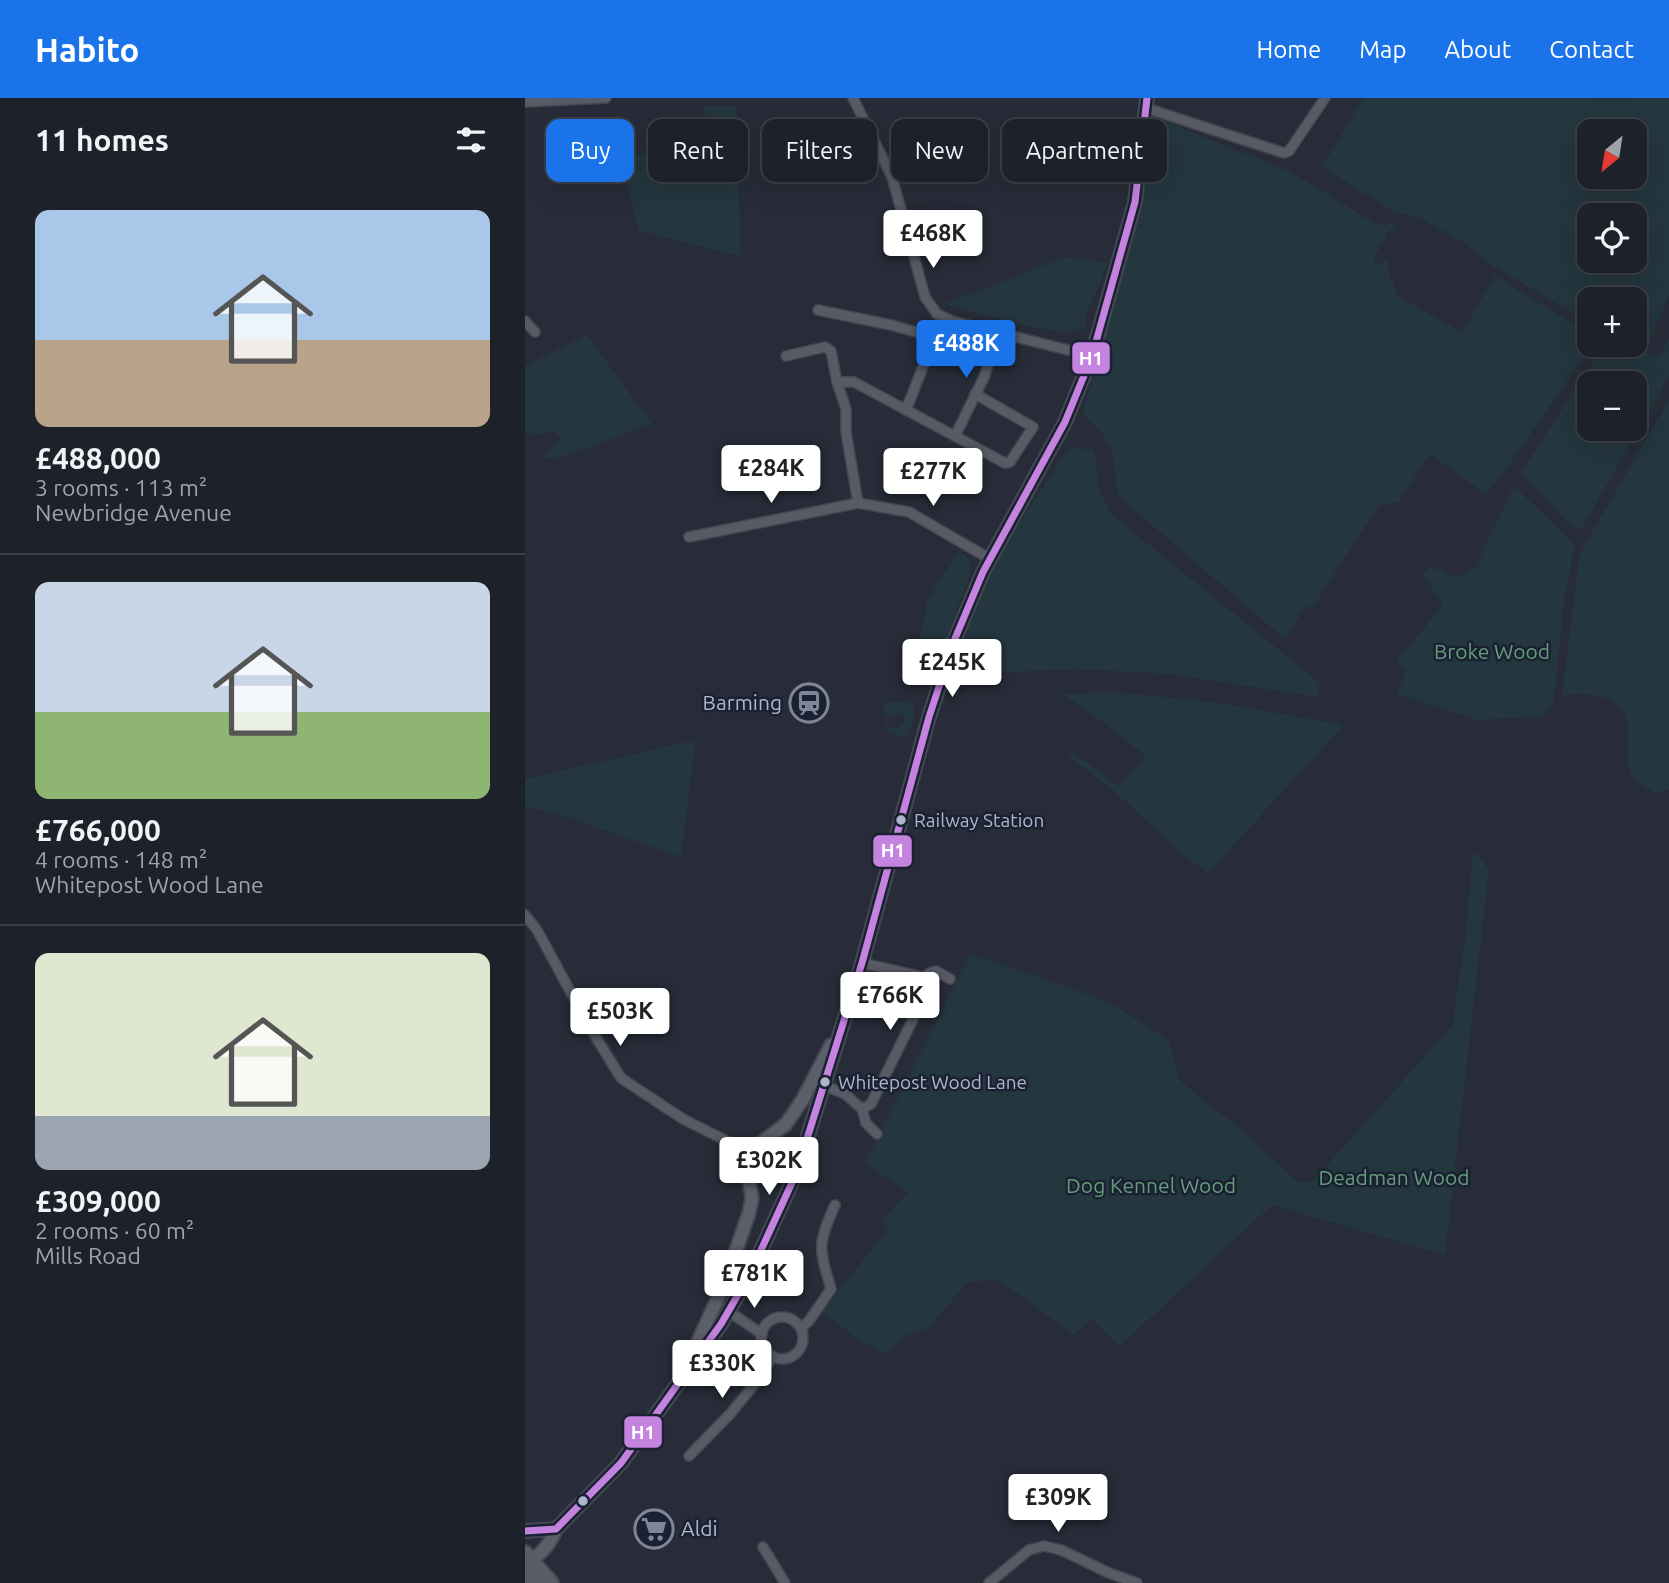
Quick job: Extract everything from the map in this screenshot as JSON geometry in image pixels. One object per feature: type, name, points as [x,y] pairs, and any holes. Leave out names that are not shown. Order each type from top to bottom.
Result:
[{"type":"main road","points":[[525,1531],[551,1530],[621,1463],[729,1311],[750,1274],[796,1174],[846,1017],[929,717],[954,641],[990,559],[1065,422],[1092,356],[1135,202],[1146,103]]},
{"type":"main road","points":[[680,1383],[725,1283],[749,1213],[752,1198],[746,1162],[749,1152],[786,1124],[803,1099],[846,1017]]},
{"type":"main road","points":[[526,1560],[552,1541],[551,1530]]},
{"type":"main road","points":[[526,1560],[534,1583]]},
{"type":"main road","points":[[526,1560],[551,1583]]},
{"type":"street","points":[[525,102],[606,98]]},
{"type":"street","points":[[852,98],[891,177],[927,303],[937,314],[951,321],[1092,356]]},
{"type":"street","points":[[1146,103],[1284,153],[1289,152],[1325,98]]},
{"type":"street","points":[[818,310],[923,334],[930,349],[906,410]]},
{"type":"street","points":[[525,321],[535,332]]},
{"type":"street","points":[[955,436],[985,374],[997,332]]},
{"type":"street","points":[[786,356],[829,348],[846,408],[846,432],[858,503]]},
{"type":"street","points":[[837,382],[854,382],[1005,463],[1010,462],[1033,427],[975,394]]},
{"type":"street","points":[[689,537],[858,503],[909,512],[990,559]]},
{"type":"street","points":[[525,915],[537,930],[589,1026],[621,1077],[683,1119],[749,1152]]},
{"type":"street","points":[[862,963],[919,976],[923,978],[926,986],[926,993],[873,1102],[862,1109]]},
{"type":"street","points":[[923,978],[929,972],[936,971],[950,979]]},
{"type":"street","points":[[825,1086],[845,1094],[862,1109],[863,1126],[877,1134]]},
{"type":"street","points":[[801,1328],[831,1289],[821,1255],[821,1236],[835,1205]]},
{"type":"street","points":[[729,1311],[762,1334]]},
{"type":"street","points":[[779,1317],[792,1319],[801,1328],[803,1341],[797,1352],[785,1358],[772,1356],[764,1347],[762,1334],[768,1323],[779,1317]]},
{"type":"street","points":[[689,1456],[731,1413],[772,1356]]},
{"type":"street","points":[[989,1583],[1029,1550],[1044,1546],[1061,1550],[1137,1583]]},
{"type":"street","points":[[763,1548],[785,1583]]},
{"type":"green space","points":[[1363,98],[1669,98],[1669,296],[1647,345],[1647,287],[1577,287],[1577,315],[1491,265],[1463,242],[1420,218],[1393,211],[1322,167]]},
{"type":"green space","points":[[704,105],[736,106],[736,119],[715,119],[704,115]]},
{"type":"green space","points":[[1167,122],[1289,171],[1378,225],[1395,226],[1397,234],[1390,229],[1373,260],[1382,265],[1385,260],[1388,262],[1388,273],[1397,291],[1395,295],[1462,332],[1495,276],[1577,326],[1577,357],[1584,357],[1499,479],[1485,493],[1430,454],[1399,502],[1379,505],[1311,610],[1306,605],[1286,640],[1118,496],[1112,449],[1101,432],[1083,414],[1145,182],[1167,182]]},
{"type":"green space","points":[[634,155],[648,155],[648,182],[739,182],[741,255],[639,230],[627,182],[634,182]]},
{"type":"green space","points":[[1064,257],[1109,263],[1086,314],[1085,327],[1071,333],[1019,325],[945,304]]},
{"type":"green space","points":[[587,335],[652,424],[554,460],[541,457],[562,438],[553,430],[537,435],[525,431],[525,366]]},
{"type":"green space","points":[[1669,340],[1669,377],[1647,415],[1647,371],[1587,371],[1596,357],[1647,357],[1647,354],[1657,359]]},
{"type":"green space","points":[[1577,387],[1577,441],[1632,441],[1582,528],[1572,527],[1521,473]]},
{"type":"green space","points":[[1669,400],[1669,789],[1656,793],[1635,780],[1629,768],[1628,724],[1618,705],[1595,695],[1562,696],[1580,553]]},
{"type":"green space","points":[[1069,447],[1094,450],[1100,492],[1111,514],[1320,683],[1319,697],[1169,674],[1077,669],[950,674],[992,566]]},
{"type":"green space","name":"Broke Wood","points":[[1514,486],[1575,545],[1564,601],[1554,702],[1544,716],[1477,720],[1397,694],[1406,669],[1396,662],[1443,605],[1423,575],[1430,566],[1456,578],[1475,568]]},
{"type":"green space","points":[[959,551],[970,560],[971,571],[934,672],[926,663],[930,645],[919,644],[927,601]]},
{"type":"green space","points":[[1115,692],[1213,702],[1344,725],[1208,873],[1183,855],[1113,790],[1069,757],[1073,752],[1118,786],[1146,756],[1062,694]]},
{"type":"green space","points":[[913,701],[913,722],[906,739],[886,730],[884,703]],"holes":[[[887,715],[905,715],[904,724],[900,724],[899,728],[886,724]]]},
{"type":"green space","points":[[696,740],[681,857],[558,814],[525,806],[525,779]]},
{"type":"green space","name":"Dog Kennel Wood","points":[[1473,851],[1489,869],[1445,1255],[1272,1205],[1119,1347],[1092,1319],[1074,1335],[999,1280],[968,1282],[927,1329],[902,1337],[886,1354],[856,1338],[822,1311],[887,1231],[881,1221],[908,1192],[865,1163],[970,954],[1072,988],[1117,1007],[1169,1040],[1179,1079],[1241,1129],[1298,1182],[1312,1182],[1452,1026],[1465,940]]},
{"type":"transit line","name":"H1","points":[[525,1531],[556,1529],[621,1463],[721,1324],[750,1274],[796,1174],[862,963],[929,717],[954,641],[983,572],[1065,422],[1092,356],[1135,202],[1147,98]]},
{"type":"place","name":"Barming","points":[[809,703]]},
{"type":"place","name":"Railway Station","points":[[901,820]]},
{"type":"place","name":"Whitepost Wood Lane","points":[[825,1082]]},
{"type":"place","name":"Aldi","points":[[654,1529]]},
{"type":"park label","name":"Deadman Wood","points":[[1394,1178]]}]
